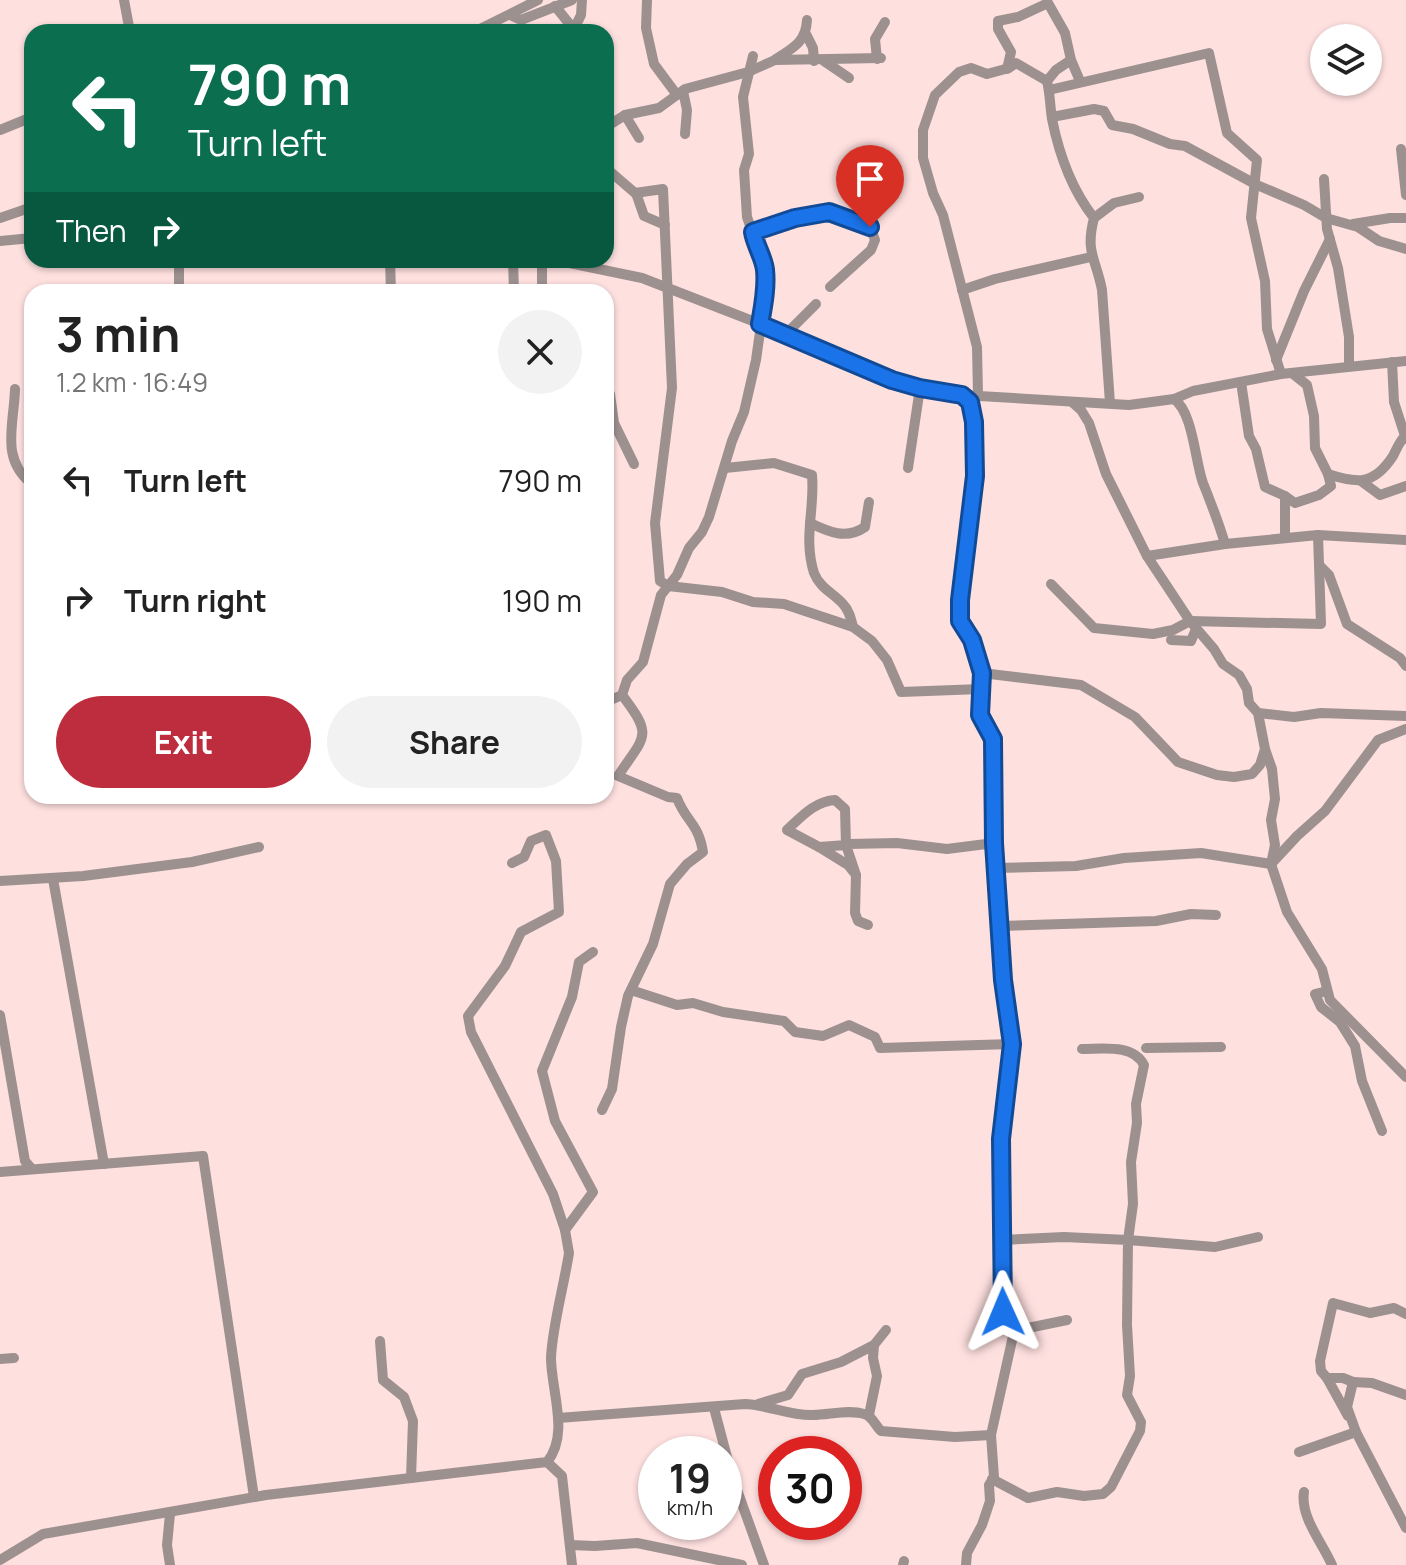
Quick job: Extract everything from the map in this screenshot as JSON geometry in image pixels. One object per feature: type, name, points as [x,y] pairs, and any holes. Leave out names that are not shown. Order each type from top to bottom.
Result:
[{"type":"street","points":[[124,0],[128,24]]},
{"type":"street","points":[[491,24],[538,0]]},
{"type":"street","points":[[510,15],[521,20],[572,0]]},
{"type":"street","points":[[577,24],[582,0]]},
{"type":"street","points":[[647,0],[646,28],[654,64],[680,93],[687,110],[685,134]]},
{"type":"street","points":[[1007,69],[1011,52],[998,29],[998,21],[1018,17],[1048,1],[1065,33],[1080,81]]},
{"type":"street","points":[[555,6],[570,24]]},
{"type":"street","points":[[527,18],[527,24]]},
{"type":"street","points":[[614,122],[625,115],[659,108],[680,93],[748,72],[775,60],[800,43],[806,34],[807,20]]},
{"type":"street","points":[[775,60],[879,58],[875,39],[885,22]]},
{"type":"street","points":[[806,34],[818,61],[849,78]]},
{"type":"street","points":[[978,395],[977,347],[943,215],[923,158],[923,130],[935,95],[959,72],[971,68],[987,74],[1007,69],[1016,63],[1048,85],[1209,53],[1227,133],[1257,160],[1257,185],[1251,218],[1265,281],[1267,329],[1276,360],[1286,374],[1307,385],[1314,416],[1315,448],[1331,486],[1319,495],[1295,503],[1265,487],[1256,449],[1249,436],[1241,382]]},
{"type":"street","points":[[614,698],[622,695],[627,680],[643,662],[661,595],[677,575],[693,541],[702,532],[750,385],[764,304],[765,268],[747,217],[744,170],[749,154],[743,104],[753,56]]},
{"type":"street","points":[[1071,60],[1056,70],[1048,85],[1052,117],[1073,187],[1094,218]]},
{"type":"street","points":[[1052,117],[1094,109],[1104,111],[1112,125],[1185,146],[1326,218],[1350,225],[1379,241],[1405,247]]},
{"type":"street","points":[[625,115],[639,138]]},
{"type":"street","points":[[0,130],[24,120]]},
{"type":"street","points":[[1401,149],[1406,195]]},
{"type":"street","points":[[614,175],[636,193],[644,216],[665,225]]},
{"type":"street","points":[[1324,179],[1326,218],[1349,337],[1349,366]]},
{"type":"street","points":[[636,193],[663,189],[672,405],[655,538],[657,576],[668,586],[722,592],[753,602],[784,604],[853,627],[872,641],[887,660],[901,692],[981,689]]},
{"type":"street","points":[[1110,403],[1102,290],[1099,271],[1091,257],[1090,234],[1094,218],[1114,203],[1139,197]]},
{"type":"street","points":[[0,218],[24,210]]},
{"type":"street","points":[[753,232],[795,218],[829,212],[870,227],[875,240],[871,250],[830,287]]},
{"type":"street","points":[[1350,225],[1406,218]]},
{"type":"street","points":[[0,241],[24,239]]},
{"type":"street","points":[[1276,360],[1304,291],[1330,239]]},
{"type":"street","points":[[962,290],[995,279],[1091,257]]},
{"type":"street","points":[[642,278],[658,273],[667,260]]},
{"type":"street","points":[[607,268],[642,278],[786,334],[892,380],[962,395],[1129,405],[1174,399],[1193,391],[1286,374],[1406,361]]},
{"type":"street","points":[[786,334],[816,304]]},
{"type":"street","points":[[1328,474],[1353,482],[1379,473],[1405,436],[1393,396],[1392,362]]},
{"type":"street","points":[[908,468],[920,388]]},
{"type":"street","points":[[15,389],[11,459],[24,477]]},
{"type":"street","points":[[962,395],[970,402],[974,422],[975,476],[960,621],[972,640],[982,673],[980,715],[993,739],[994,843],[1003,980],[1012,1044],[1001,1139],[1003,1312],[1011,1331],[991,1435],[992,1479],[982,1525],[967,1553],[966,1565]]},
{"type":"street","points":[[1174,399],[1183,409],[1202,480],[1225,544]]},
{"type":"street","points":[[1072,402],[1089,423],[1106,474],[1147,556],[1223,664],[1239,675],[1247,689],[1249,703],[1258,713],[1272,769],[1275,799],[1271,820],[1275,845],[1271,864],[1287,912],[1322,969],[1334,1006],[1405,1075]]},
{"type":"street","points":[[614,423],[634,464]]},
{"type":"street","points":[[725,468],[774,463],[812,475],[808,547],[815,575],[829,594],[847,608],[853,627]]},
{"type":"street","points":[[1361,481],[1380,495],[1406,486]]},
{"type":"street","points":[[1285,496],[1285,538]]},
{"type":"street","points":[[810,523],[843,535],[857,533],[865,527],[869,502]]},
{"type":"street","points":[[1147,556],[1225,544],[1318,535],[1406,540]]},
{"type":"street","points":[[1153,634],[1193,625],[1321,624],[1318,535]]},
{"type":"street","points":[[1319,565],[1329,575],[1347,624],[1400,658],[1406,666]]},
{"type":"street","points":[[1051,584],[1094,628],[1153,634],[1171,640],[1193,625]]},
{"type":"street","points":[[982,673],[1081,685],[1135,717],[1178,762],[1217,775],[1234,777],[1252,774],[1260,765],[1265,749]]},
{"type":"street","points":[[602,1110],[612,1089],[621,1027],[631,990],[653,944],[670,884],[687,864],[703,852],[695,824],[683,814],[677,798],[618,776],[642,742],[645,732],[622,695]]},
{"type":"street","points":[[1258,713],[1294,717],[1321,713],[1406,716]]},
{"type":"street","points":[[1271,864],[1325,811],[1378,740],[1406,729]]},
{"type":"street","points":[[856,875],[848,865],[787,830],[824,800],[835,800],[845,809],[846,845],[856,875],[855,913],[858,921],[868,925]]},
{"type":"street","points":[[0,1560],[43,1534],[254,1497],[547,1462],[555,1453],[558,1418],[551,1357],[569,1253],[565,1230],[553,1194],[471,1032],[468,1016],[505,966],[521,932],[559,912],[556,861],[546,835],[531,841],[524,857],[512,863]]},
{"type":"street","points":[[819,847],[897,843],[947,849],[994,843]]},
{"type":"street","points":[[0,881],[53,879],[192,862],[259,847]]},
{"type":"street","points":[[996,868],[1076,866],[1124,858],[1201,853],[1271,864]]},
{"type":"street","points":[[53,879],[104,1164]]},
{"type":"street","points":[[1000,926],[1156,921],[1191,914],[1216,915]]},
{"type":"street","points":[[565,1230],[593,1192],[555,1121],[542,1071],[572,997],[579,962],[593,952]]},
{"type":"street","points":[[631,990],[677,1005],[693,1003],[723,1012],[784,1021],[795,1032],[823,1036],[849,1025],[875,1037],[880,1048],[1012,1044]]},
{"type":"street","points":[[1327,991],[1315,994],[1321,1007],[1340,1022],[1355,1046],[1362,1081],[1382,1131]]},
{"type":"street","points":[[0,1015],[25,1161],[31,1168]]},
{"type":"street","points":[[1127,1051],[1221,1047]]},
{"type":"street","points":[[992,1479],[1028,1498],[1057,1492],[1084,1496],[1103,1494],[1111,1487],[1140,1431],[1141,1422],[1127,1395],[1130,1376],[1128,1240],[1133,1204],[1131,1162],[1137,1123],[1136,1104],[1145,1073],[1143,1062],[1146,1048]]},
{"type":"street","points":[[1082,1049],[1123,1049],[1143,1062]]},
{"type":"street","points":[[0,1172],[203,1156],[254,1497]]},
{"type":"street","points":[[1001,1240],[1064,1237],[1215,1247],[1258,1237]]},
{"type":"street","points":[[1406,1314],[1394,1308],[1370,1313],[1333,1303],[1320,1361],[1321,1371],[1406,1528]]},
{"type":"street","points":[[1011,1331],[1067,1320]]},
{"type":"street","points":[[558,1418],[756,1404],[788,1395],[802,1374],[841,1362],[874,1345],[886,1330]]},
{"type":"street","points":[[380,1341],[383,1380],[404,1397],[413,1421],[411,1478]]},
{"type":"street","points":[[869,1415],[876,1385],[874,1345]]},
{"type":"street","points":[[0,1359],[14,1358]]},
{"type":"street","points":[[1327,1378],[1372,1383],[1406,1395]]},
{"type":"street","points":[[1348,1416],[1353,1382]]},
{"type":"street","points":[[756,1404],[788,1414],[810,1416],[858,1412],[869,1415],[881,1431],[955,1437],[991,1435]]},
{"type":"street","points":[[714,1408],[732,1476],[764,1565]]},
{"type":"street","points":[[1299,1452],[1356,1432]]},
{"type":"street","points":[[547,1462],[562,1476],[572,1565]]},
{"type":"street","points":[[1304,1492],[1302,1505],[1332,1565]]},
{"type":"street","points":[[170,1514],[167,1545],[170,1565]]},
{"type":"street","points":[[570,1545],[637,1543],[697,1560],[742,1565]]},
{"type":"route","points":[[870,227],[829,212],[795,218],[753,232],[765,268],[760,324],[892,380],[962,395],[970,402],[974,422],[975,476],[960,621],[972,640],[982,673],[980,715],[993,739],[994,843],[1003,980],[1012,1044],[1001,1139],[1003,1312]]}]
